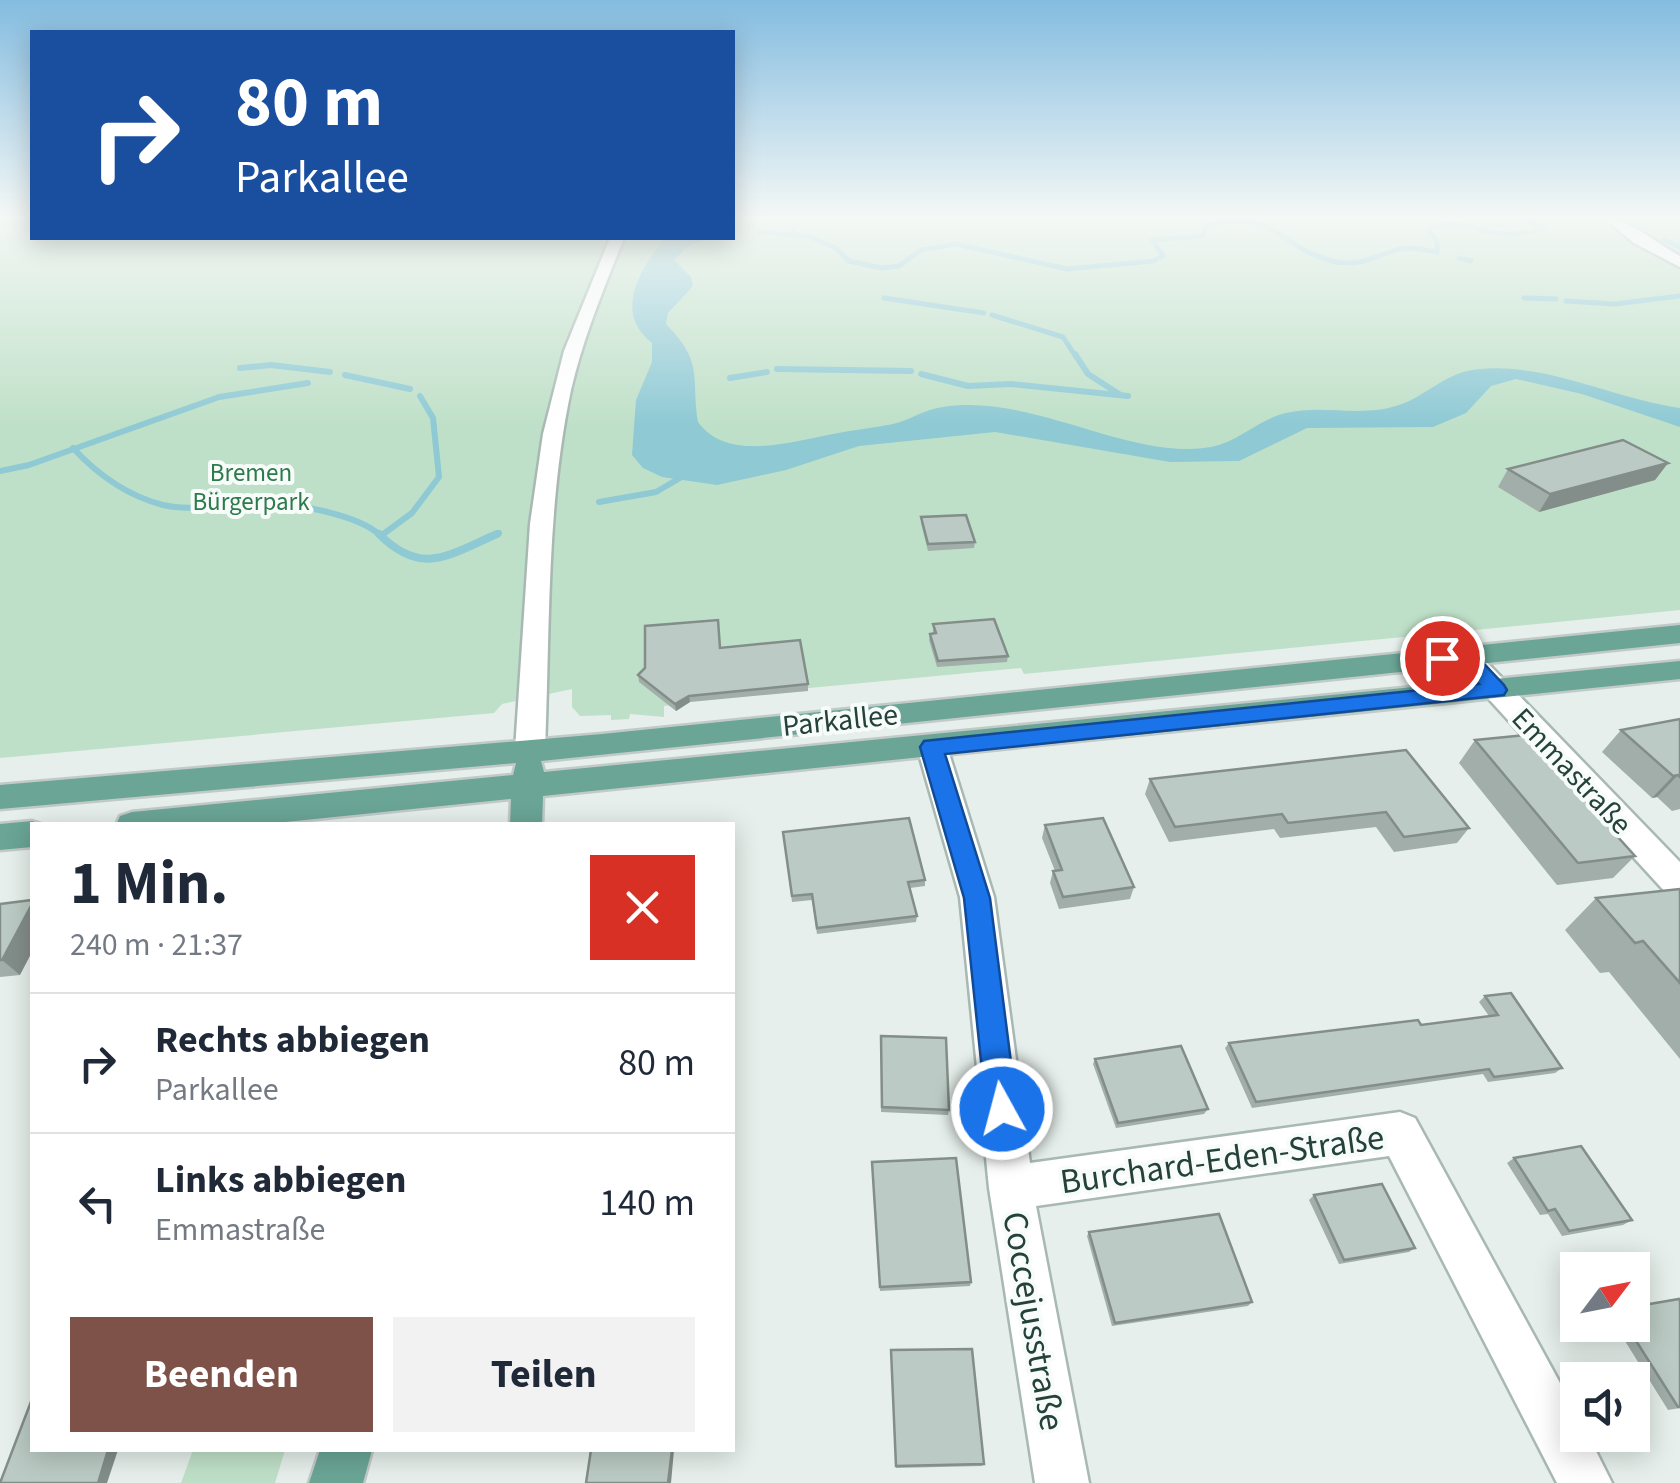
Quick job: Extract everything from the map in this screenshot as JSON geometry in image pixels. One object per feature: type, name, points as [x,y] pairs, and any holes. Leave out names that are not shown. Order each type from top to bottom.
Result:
[{"type":"main road","name":"Parkallee","points":[[0,797],[530,750],[1680,634]]},
{"type":"main road","name":"Parkallee","points":[[163,822],[1680,670]]},
{"type":"main road","points":[[526,822],[530,750]]},
{"type":"main road","points":[[0,837],[30,834]]},
{"type":"main road","points":[[336,1483],[345,1452]]},
{"type":"street","points":[[530,750],[539,579],[553,432],[572,352],[598,287]]},
{"type":"street","name":"Emmastraße","points":[[1465,656],[1680,885]]},
{"type":"street","name":"Coccejusstraße","points":[[932,747],[977,898],[1011,1188],[1062,1483]]},
{"type":"street","name":"Burchard-Eden-Straße","points":[[1011,1188],[1400,1134],[1585,1483]]},
{"type":"green space","name":"Bremen Bürgerpark","points":[[0,287],[1680,287],[1680,610],[1024,674],[1021,668],[682,700],[681,704],[664,706],[664,717],[630,714],[629,719],[611,720],[611,715],[580,716],[572,707],[572,689],[502,704],[494,713],[0,758]]},
{"type":"green space","points":[[192,1452],[284,1452],[275,1483],[181,1483]]},
{"type":"water","points":[[635,287],[692,287],[668,313],[666,324],[691,360],[698,422],[711,435],[743,446],[781,444],[893,424],[936,408],[977,405],[1046,417],[1147,445],[1211,447],[1286,413],[1371,410],[1399,405],[1456,374],[1480,369],[1531,371],[1680,408],[1680,427],[1582,394],[1516,379],[1491,386],[1466,413],[1433,427],[1307,428],[1239,461],[1170,462],[995,432],[859,446],[786,470],[717,485],[662,477],[643,468],[632,455],[636,400],[652,362],[652,343],[634,318]]},
{"type":"building","points":[[1623,440],[1668,463],[1550,494],[1508,469]]},
{"type":"building","points":[[966,515],[975,542],[928,544],[921,517]]},
{"type":"building","points":[[994,619],[1008,656],[938,661],[930,634],[936,633],[933,624]]},
{"type":"building","points":[[718,620],[720,648],[800,640],[808,684],[689,696],[675,704],[638,675],[645,668],[645,626]]},
{"type":"building","points":[[1680,719],[1680,777],[1673,776],[1621,730]]},
{"type":"building","points":[[1526,735],[1635,856],[1578,863],[1475,740]]},
{"type":"building","points":[[1406,750],[1469,828],[1404,837],[1386,812],[1288,823],[1282,814],[1175,827],[1150,779]]},
{"type":"building","points":[[909,818],[925,880],[908,882],[917,916],[817,928],[812,894],[792,896],[783,832]]},
{"type":"building","points":[[1103,818],[1134,887],[1063,897],[1053,871],[1062,870],[1045,825]]},
{"type":"building","points":[[1680,889],[1680,983],[1643,941],[1635,943],[1596,898]]},
{"type":"building","points":[[30,900],[30,908],[2,960],[0,960],[0,904]]},
{"type":"building","points":[[1511,993],[1562,1068],[1494,1077],[1489,1069],[1256,1102],[1229,1043],[1418,1020],[1421,1025],[1498,1015],[1485,996]]},
{"type":"building","points":[[881,1036],[946,1038],[949,1110],[882,1107]]},
{"type":"building","points":[[1181,1046],[1208,1109],[1118,1123],[1095,1059]]},
{"type":"building","points":[[1581,1146],[1632,1220],[1569,1231],[1555,1209],[1548,1211],[1514,1158]]},
{"type":"building","points":[[956,1158],[971,1282],[880,1287],[872,1162]]},
{"type":"building","points":[[1382,1184],[1415,1248],[1344,1260],[1314,1195]]},
{"type":"building","points":[[1219,1214],[1252,1302],[1115,1323],[1089,1232]]},
{"type":"building","points":[[1680,1301],[1680,1407],[1637,1342],[1650,1342],[1650,1304]]},
{"type":"building","points":[[972,1349],[984,1464],[896,1466],[891,1350]]},
{"type":"building","points":[[30,1404],[30,1452],[107,1452],[98,1483],[0,1483]]},
{"type":"building","points":[[591,1452],[672,1452],[668,1483],[586,1483]]},
{"type":"waterway","points":[[1566,301],[1615,304],[1680,296]]},
{"type":"waterway","points":[[884,298],[984,313]]},
{"type":"waterway","points":[[1524,298],[1556,299]]},
{"type":"waterway","points":[[992,315],[1063,337],[1076,357]]},
{"type":"waterway","points":[[1075,354],[1088,374],[1119,394]]},
{"type":"waterway","points":[[240,368],[271,365],[330,372]]},
{"type":"waterway","points":[[777,369],[911,371]]},
{"type":"waterway","points":[[730,378],[767,372]]},
{"type":"waterway","points":[[921,374],[968,386],[1011,384],[1128,396]]},
{"type":"waterway","points":[[345,375],[410,389]]},
{"type":"waterway","points":[[74,449],[219,397],[308,383]]},
{"type":"waterway","points":[[382,535],[412,513],[439,477],[433,418],[420,396]]},
{"type":"waterway","points":[[0,471],[74,449]]},
{"type":"waterway","points":[[74,449],[114,483],[163,505],[186,508],[256,502],[286,504],[357,521],[381,536]]},
{"type":"waterway","points":[[599,502],[656,492],[685,475]]},
{"type":"waterway","points":[[491,536],[499,533]]},
{"type":"waterway","points":[[379,534],[394,547],[422,558],[449,555],[497,534]]},
{"type":"route","points":[[1002,1109],[977,898],[932,747],[1496,690],[1465,656],[1442,658]]}]
